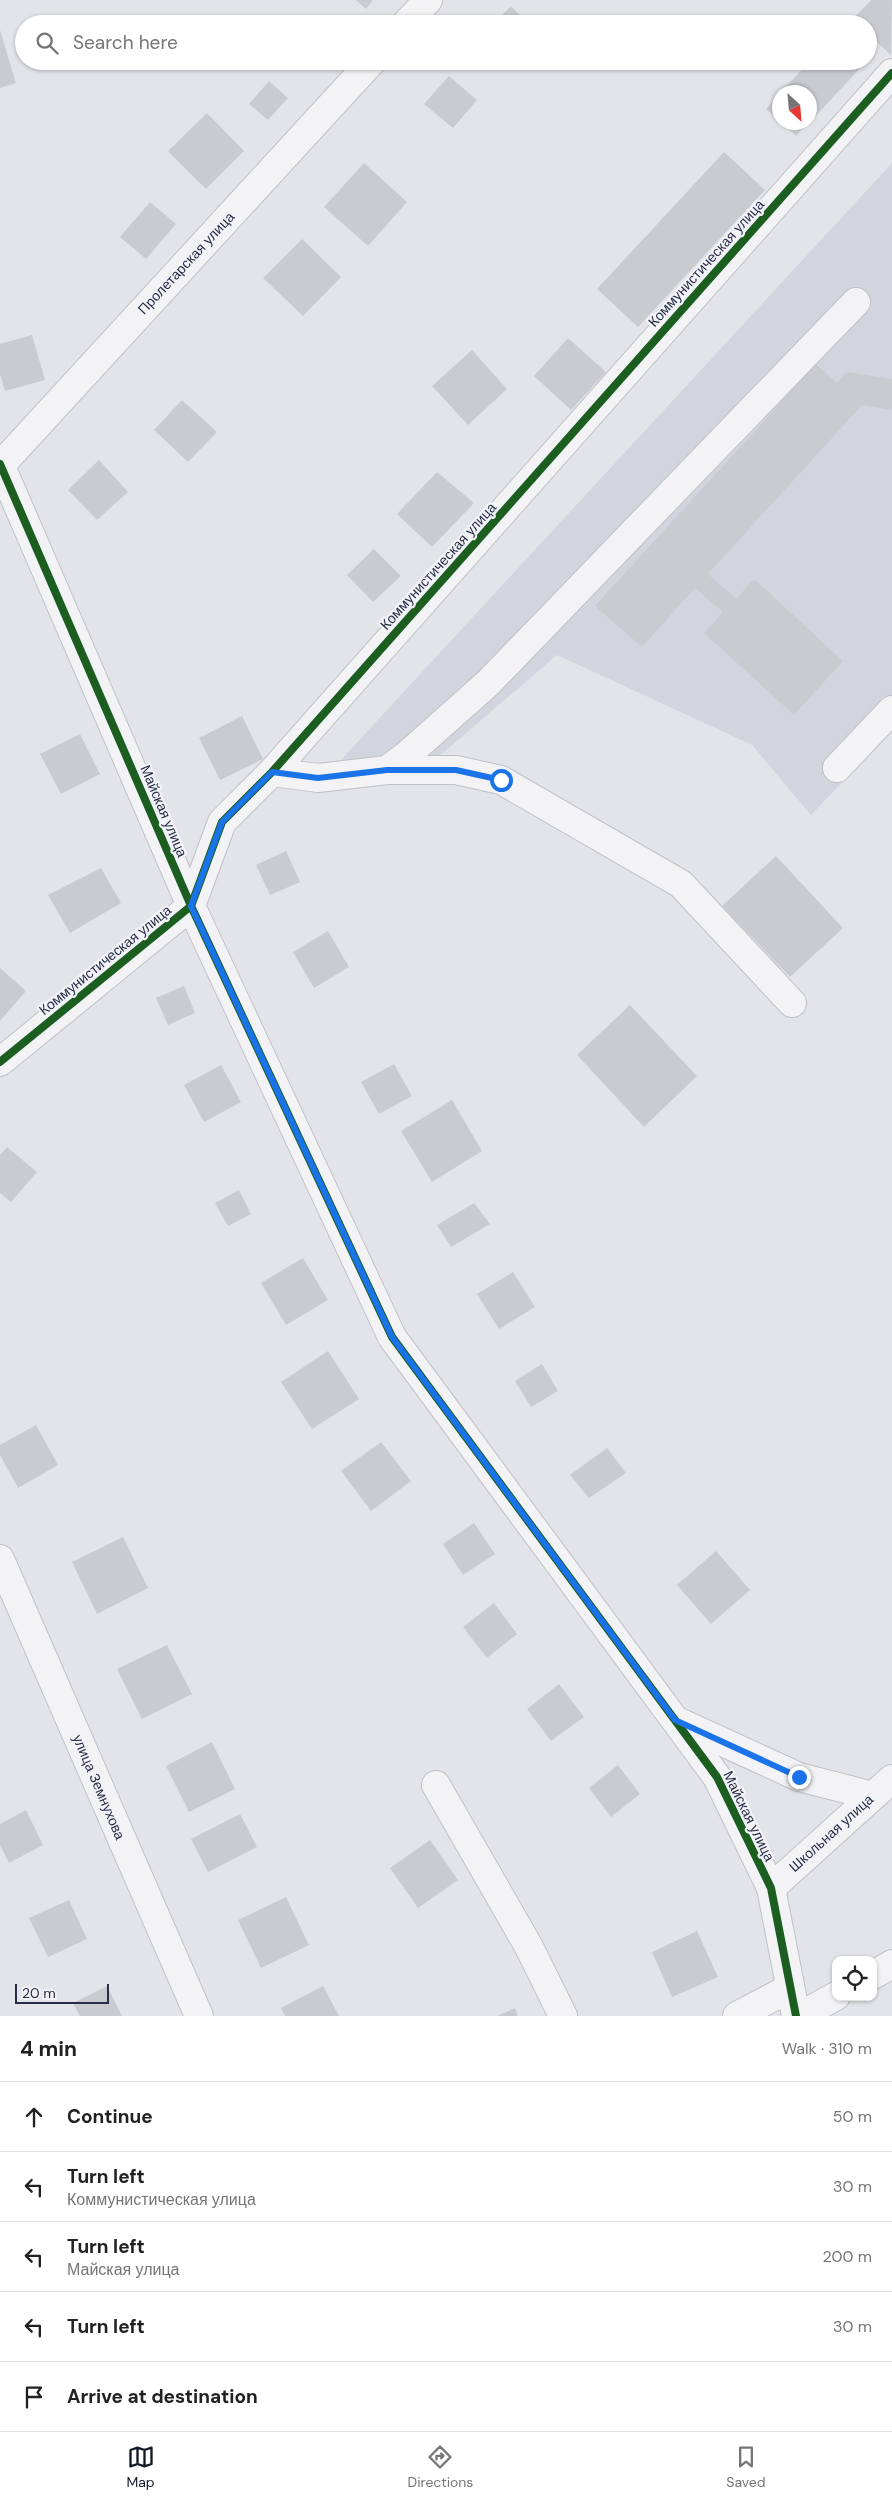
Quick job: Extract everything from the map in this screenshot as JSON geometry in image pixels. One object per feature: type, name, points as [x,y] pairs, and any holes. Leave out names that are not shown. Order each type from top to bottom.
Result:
[{"type":"street","points":[[414,15],[428,0]]},
{"type":"street","name":"Пролетарская улица","points":[[0,465],[364,70]]},
{"type":"street","name":"Коммунистическая улица","points":[[0,1062],[191,906],[222,822],[272,772],[892,73]]},
{"type":"street","points":[[387,770],[407,755],[488,683],[856,302]]},
{"type":"street","name":"Майская улица","points":[[0,465],[191,906],[392,1337],[717,1777],[770,1888],[796,2016]]},
{"type":"street","points":[[837,768],[892,710]]},
{"type":"street","points":[[272,772],[318,778],[387,770],[456,770],[501,780],[681,884],[792,1003]]},
{"type":"street","name":"улица Земнухова","points":[[0,1558],[199,2016]]},
{"type":"street","points":[[675,1720],[799,1777],[882,1787]]},
{"type":"street","points":[[436,1785],[529,1948],[563,2016]]},
{"type":"street","name":"Школьная улица","points":[[770,1888],[882,1787]]},
{"type":"street","points":[[877,1973],[892,1964]]},
{"type":"street","points":[[737,2016],[790,1988]]},
{"type":"street","points":[[800,2016],[832,1998]]},
{"type":"shaded area","points":[[892,163],[892,730],[811,815],[752,745],[557,655],[430,764],[339,762]]},
{"type":"building","points":[[356,0],[373,0],[366,9]]},
{"type":"building","points":[[871,0],[892,0],[891,55],[877,42],[877,15],[857,15]]},
{"type":"building","points":[[511,6],[520,15],[502,15]]},
{"type":"building","points":[[0,30],[16,83],[0,88]]},
{"type":"building","points":[[802,70],[858,70],[817,114],[817,85],[788,85]]},
{"type":"building","points":[[449,76],[477,100],[453,128],[424,104]]},
{"type":"building","points":[[269,81],[288,98],[268,120],[249,104]]},
{"type":"building","points":[[772,103],[772,114],[766,109]]},
{"type":"building","points":[[207,113],[244,151],[206,189],[168,151]]},
{"type":"building","points":[[790,130],[802,130],[796,136]]},
{"type":"building","points":[[724,152],[765,190],[638,327],[597,289]]},
{"type":"building","points":[[364,163],[407,202],[368,246],[324,207]]},
{"type":"building","points":[[150,202],[176,224],[146,259],[120,237]]},
{"type":"building","points":[[302,239],[341,277],[303,316],[263,278]]},
{"type":"building","points":[[32,335],[45,380],[5,391],[0,374],[0,344]]},
{"type":"building","points":[[568,338],[606,372],[571,410],[534,376]]},
{"type":"building","points":[[472,350],[507,389],[468,425],[432,386]]},
{"type":"building","points":[[816,364],[837,383],[846,372],[892,379],[892,410],[862,405],[708,574],[736,599],[754,579],[843,661],[794,715],[704,633],[723,612],[695,588],[642,647],[595,606]]},
{"type":"building","points":[[182,400],[217,432],[188,462],[154,430]]},
{"type":"building","points":[[99,460],[128,492],[97,520],[68,490]]},
{"type":"building","points":[[437,472],[474,503],[432,547],[397,514]]},
{"type":"building","points":[[374,549],[401,576],[373,602],[347,575]]},
{"type":"building","points":[[242,716],[263,759],[220,780],[199,738]]},
{"type":"building","points":[[80,734],[100,774],[61,794],[40,754]]},
{"type":"building","points":[[286,851],[300,882],[270,895],[256,865]]},
{"type":"building","points":[[776,856],[843,928],[790,977],[722,906]]},
{"type":"building","points":[[101,868],[121,903],[70,933],[48,895]]},
{"type":"building","points":[[328,931],[349,967],[314,988],[293,952]]},
{"type":"building","points":[[0,968],[26,991],[0,1021]]},
{"type":"building","points":[[184,986],[195,1013],[168,1025],[156,998]]},
{"type":"building","points":[[630,1005],[697,1076],[644,1127],[577,1055]]},
{"type":"building","points":[[394,1064],[412,1096],[379,1114],[361,1082]]},
{"type":"building","points":[[221,1065],[241,1102],[204,1122],[184,1085]]},
{"type":"building","points":[[452,1100],[482,1151],[432,1182],[401,1131]]},
{"type":"building","points":[[7,1147],[37,1172],[11,1202],[0,1193],[0,1155]]},
{"type":"building","points":[[239,1190],[251,1214],[228,1226],[215,1203]]},
{"type":"building","points":[[474,1203],[490,1224],[451,1247],[437,1225]]},
{"type":"building","points":[[303,1258],[328,1300],[286,1325],[261,1283]]},
{"type":"building","points":[[513,1272],[535,1307],[499,1329],[477,1294]]},
{"type":"building","points":[[328,1351],[359,1399],[312,1429],[281,1382]]},
{"type":"building","points":[[542,1364],[558,1391],[531,1407],[515,1381]]},
{"type":"building","points":[[36,1425],[58,1465],[18,1488],[0,1455],[0,1445]]},
{"type":"building","points":[[381,1442],[411,1481],[371,1511],[341,1471]]},
{"type":"building","points":[[607,1448],[626,1473],[589,1498],[570,1475]]},
{"type":"building","points":[[474,1523],[495,1554],[463,1575],[443,1544]]},
{"type":"building","points":[[123,1537],[148,1588],[97,1614],[72,1562]]},
{"type":"building","points":[[716,1551],[750,1590],[711,1624],[677,1585]]},
{"type":"building","points":[[494,1603],[517,1634],[487,1658],[463,1627]]},
{"type":"building","points":[[167,1645],[192,1694],[142,1719],[117,1669]]},
{"type":"building","points":[[559,1684],[584,1717],[551,1741],[527,1709]]},
{"type":"building","points":[[212,1742],[235,1789],[189,1812],[166,1766]]},
{"type":"building","points":[[618,1765],[640,1794],[611,1817],[589,1788]]},
{"type":"building","points":[[26,1810],[43,1845],[9,1863],[0,1845],[0,1824]]},
{"type":"building","points":[[240,1814],[257,1847],[208,1872],[191,1839]]},
{"type":"building","points":[[430,1840],[458,1880],[418,1908],[390,1868]]},
{"type":"building","points":[[286,1897],[309,1945],[261,1968],[238,1920]]},
{"type":"building","points":[[69,1900],[87,1939],[48,1957],[29,1918]]},
{"type":"building","points":[[697,1931],[718,1977],[672,1997],[652,1952]]},
{"type":"building","points":[[107,1986],[122,2016],[80,2016],[73,2003]]},
{"type":"building","points":[[323,1986],[339,2016],[285,2016],[281,2008]]},
{"type":"building","points":[[515,2008],[518,2016],[497,2016]]},
{"type":"cycle path","points":[[0,1062],[191,906],[222,822],[272,772],[892,73]]},
{"type":"cycle path","points":[[0,464],[191,906],[392,1337],[717,1777],[771,1888],[796,2016]]},
{"type":"route","points":[[501,780],[456,770],[387,770],[318,778],[272,772],[222,822],[191,906],[392,1337],[675,1720],[799,1777]]}]
